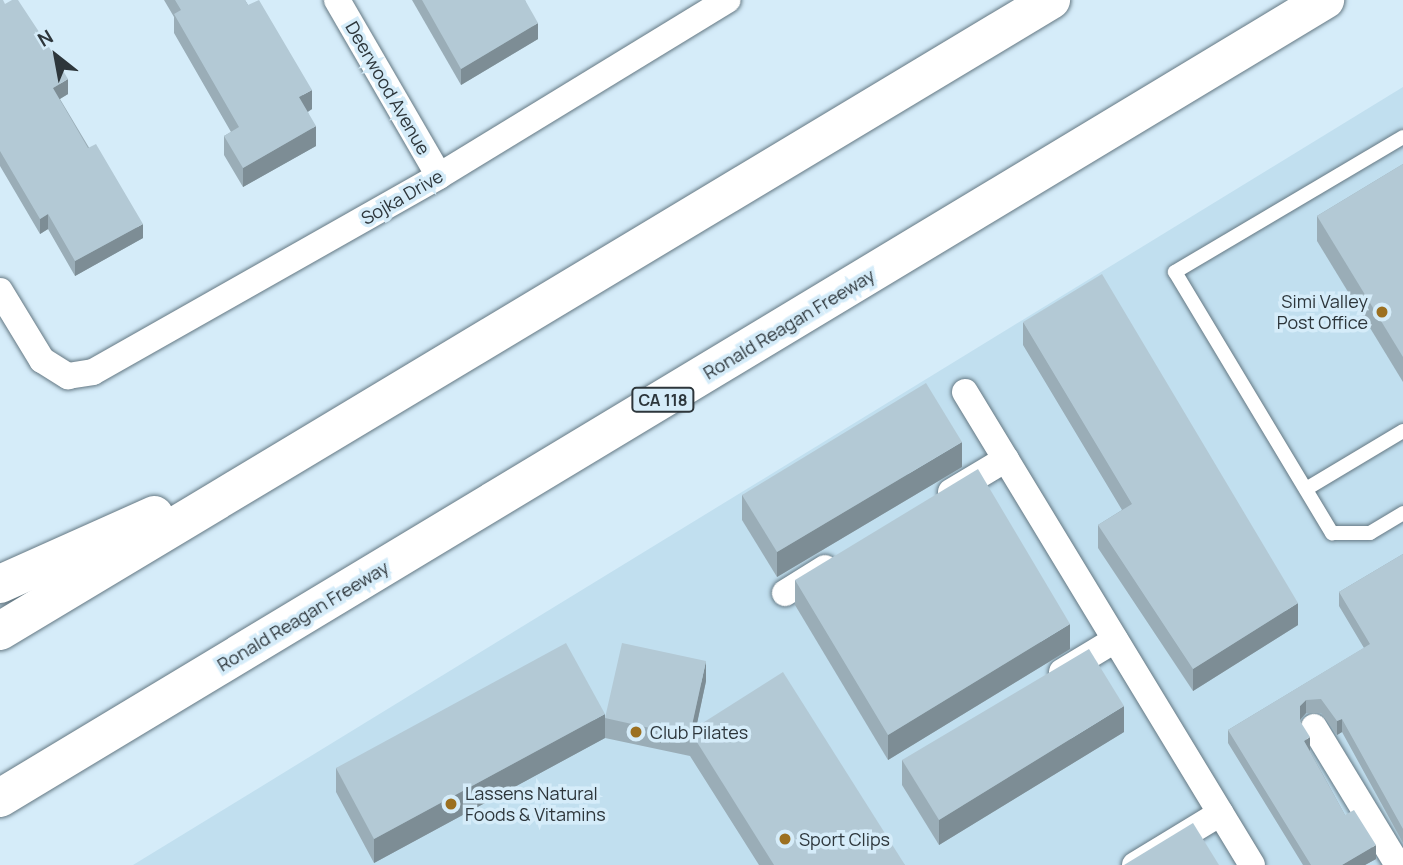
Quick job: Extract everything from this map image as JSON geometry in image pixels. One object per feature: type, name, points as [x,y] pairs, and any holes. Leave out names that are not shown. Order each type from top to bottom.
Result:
[{"type":"highway","points":[[0,631],[1051,0]]},
{"type":"highway","name":"Ronald Reagan Freeway","points":[[0,798],[1325,0]]},
{"type":"highway","points":[[0,584],[300,451]]},
{"type":"highway","points":[[0,825],[152,706]]},
{"type":"street","name":"Deerwood Avenue","points":[[337,0],[439,176]]},
{"type":"street","name":"Sojka Drive","points":[[0,291],[42,360],[68,376],[93,372],[439,176],[727,0]]},
{"type":"street","points":[[965,392],[1252,865]]},
{"type":"street","points":[[924,508],[1006,459]]},
{"type":"street","points":[[785,593],[843,558]]},
{"type":"street","points":[[1042,684],[1115,640]]},
{"type":"street","points":[[1314,727],[1398,865]]},
{"type":"street","points":[[1135,865],[1221,813]]},
{"type":"lane","points":[[1403,137],[1175,272],[1332,533],[1370,533],[1403,513]]},
{"type":"lane","points":[[1306,489],[1403,431]]},
{"type":"shaded area","points":[[1403,87],[1403,865],[133,865]]},
{"type":"building","points":[[0,0],[5,4],[18,0],[49,47],[68,79],[53,88],[88,148],[96,144],[143,224],[75,261],[48,214],[40,219],[0,151]]},
{"type":"building","points":[[175,0],[245,0],[248,5],[259,0],[312,90],[299,97],[316,126],[243,168],[224,136],[239,127],[174,14],[181,10]]},
{"type":"building","points":[[422,0],[525,0],[538,23],[461,69]]},
{"type":"building","name":"Simi Valley Post Office","points":[[1403,164],[1403,357],[1317,216]]},
{"type":"building","points":[[1102,274],[1298,603],[1193,669],[1098,525],[1132,504],[1023,322]]},
{"type":"building","points":[[926,383],[962,442],[777,552],[742,495]]},
{"type":"building","points":[[978,469],[1070,624],[888,735],[795,580]]},
{"type":"building","points":[[1403,554],[1403,829],[1342,719],[1337,721],[1321,699],[1306,700],[1300,706],[1300,721],[1310,737],[1304,741],[1345,815],[1354,810],[1376,845],[1342,865],[1311,865],[1228,730],[1370,644],[1339,592]]},
{"type":"building","points":[[566,643],[605,714],[374,839],[336,768]]},
{"type":"building","points":[[622,643],[706,661],[690,737],[605,718]]},
{"type":"building","points":[[1089,649],[1124,706],[939,820],[902,760]]},
{"type":"building","points":[[783,672],[905,865],[774,865],[690,731]]},
{"type":"building","points":[[1193,823],[1219,865],[1124,865]]},
{"type":"place","name":"Simi Valley Post Office","points":[[1382,312]]},
{"type":"place","name":"Club Pilates","points":[[636,732]]},
{"type":"place","name":"Lassens Natural Foods & Vitamins","points":[[451,804]]},
{"type":"place","name":"Sport Clips","points":[[785,839]]}]
